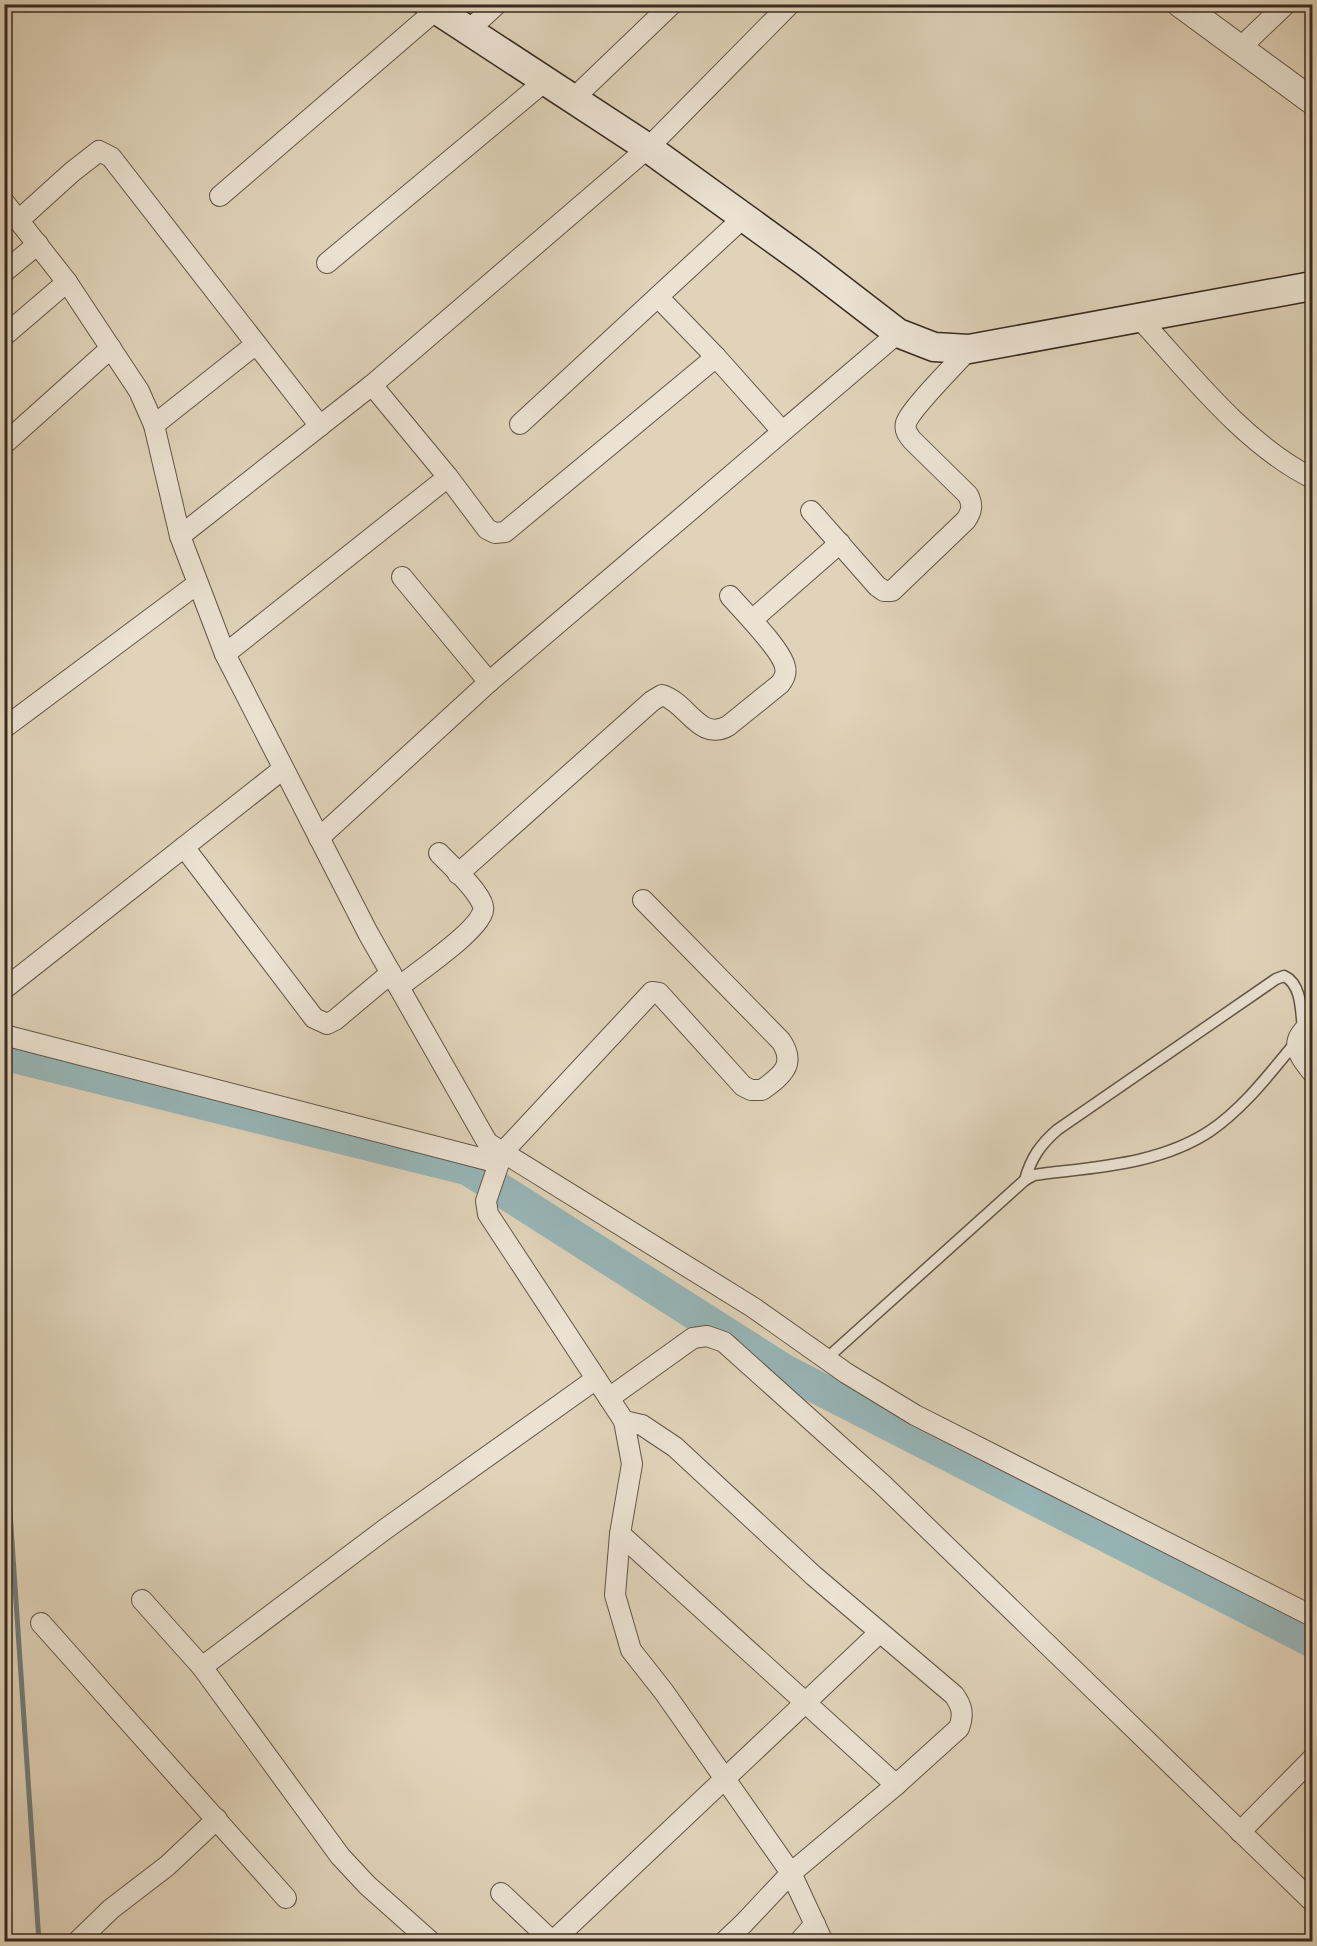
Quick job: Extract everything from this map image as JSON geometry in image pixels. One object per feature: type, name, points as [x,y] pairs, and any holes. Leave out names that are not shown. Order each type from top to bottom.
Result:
[{"type":"main road","points":[[432,7],[648,148],[807,263],[898,333],[934,347],[969,349],[1312,286]]},
{"type":"street","points":[[468,31],[497,4]]},
{"type":"street","points":[[573,99],[672,4]]},
{"type":"street","points":[[180,536],[372,385],[648,148],[790,4]]},
{"type":"street","points":[[1180,4],[1312,101]]},
{"type":"street","points":[[1240,48],[1286,4]]},
{"type":"street","points":[[220,196],[432,7]]},
{"type":"street","points":[[327,263],[545,81]]},
{"type":"street","points":[[19,220],[99,151],[111,157],[320,426]]},
{"type":"street","points":[[5,203],[67,282],[139,391],[154,425],[180,536],[196,584],[225,654],[395,980],[496,1157]]},
{"type":"street","points":[[520,424],[743,218]]},
{"type":"street","points":[[4,272],[38,244]]},
{"type":"street","points":[[4,336],[67,282]]},
{"type":"street","points":[[658,297],[716,357],[782,432]]},
{"type":"street","points":[[1139,318],[1244,430],[1273,455],[1312,478]]},
{"type":"street","points":[[319,838],[489,682],[898,333]]},
{"type":"street","points":[[154,425],[256,344]]},
{"type":"street","points":[[4,444],[111,348]]},
{"type":"street","points":[[811,511],[877,586],[884,591],[892,591],[966,520],[972,511],[968,495],[912,440],[906,432],[906,423],[916,408],[969,349]]},
{"type":"street","points":[[372,385],[448,477],[487,529],[495,533],[505,532],[716,357]]},
{"type":"street","points":[[225,654],[448,477]]},
{"type":"street","points":[[752,620],[840,543]]},
{"type":"street","points":[[402,577],[489,682]]},
{"type":"street","points":[[4,728],[196,584]]},
{"type":"street","points":[[458,874],[662,695],[679,704],[700,725],[708,730],[719,731],[780,684],[785,678],[786,669],[783,660],[730,596]]},
{"type":"street","points":[[4,989],[283,769]]},
{"type":"street","points":[[184,847],[314,1018],[327,1024],[473,929],[483,915],[484,908],[478,896],[438,853]]},
{"type":"street","points":[[643,900],[782,1041],[788,1050],[790,1059],[762,1090],[751,1090],[743,1086],[659,993],[652,992],[496,1157],[486,1201],[488,1214],[624,1421],[632,1464],[620,1534],[615,1595],[631,1650],[791,1873],[819,1933],[799,1941]]},
{"type":"street","points":[[1304,1032],[1297,1052],[1312,1072]]},
{"type":"street","points":[[4,1035],[496,1157],[754,1308],[880,1395],[915,1415],[1312,1616]]},
{"type":"street","points":[[609,1398],[693,1338],[707,1336],[724,1342],[882,1484],[1312,1901]]},
{"type":"street","points":[[202,1667],[384,1530],[596,1379]]},
{"type":"street","points":[[624,1421],[642,1425],[675,1447],[814,1576],[954,1695],[962,1707],[962,1720],[959,1728],[897,1785],[791,1873],[724,1941]]},
{"type":"street","points":[[620,1534],[897,1785]]},
{"type":"street","points":[[142,1600],[202,1667],[340,1856],[367,1885],[431,1941]]},
{"type":"street","points":[[41,1623],[286,1898]]},
{"type":"street","points":[[501,1893],[552,1941],[879,1633]]},
{"type":"street","points":[[1240,1832],[1312,1759]]},
{"type":"street","points":[[78,1941],[111,1910],[167,1866],[217,1819]]},
{"type":"lane","points":[[826,1359],[1025,1180],[1034,1175],[1136,1161],[1172,1150],[1202,1136],[1240,1105],[1304,1032],[1294,982],[1284,976],[1276,979],[1057,1130],[1034,1153],[1025,1180]]},
{"type":"waterway","points":[[4,1054],[468,1169],[785,1371],[1312,1641]]},
{"type":"waterway","points":[[4,1423],[39,1942]]}]
